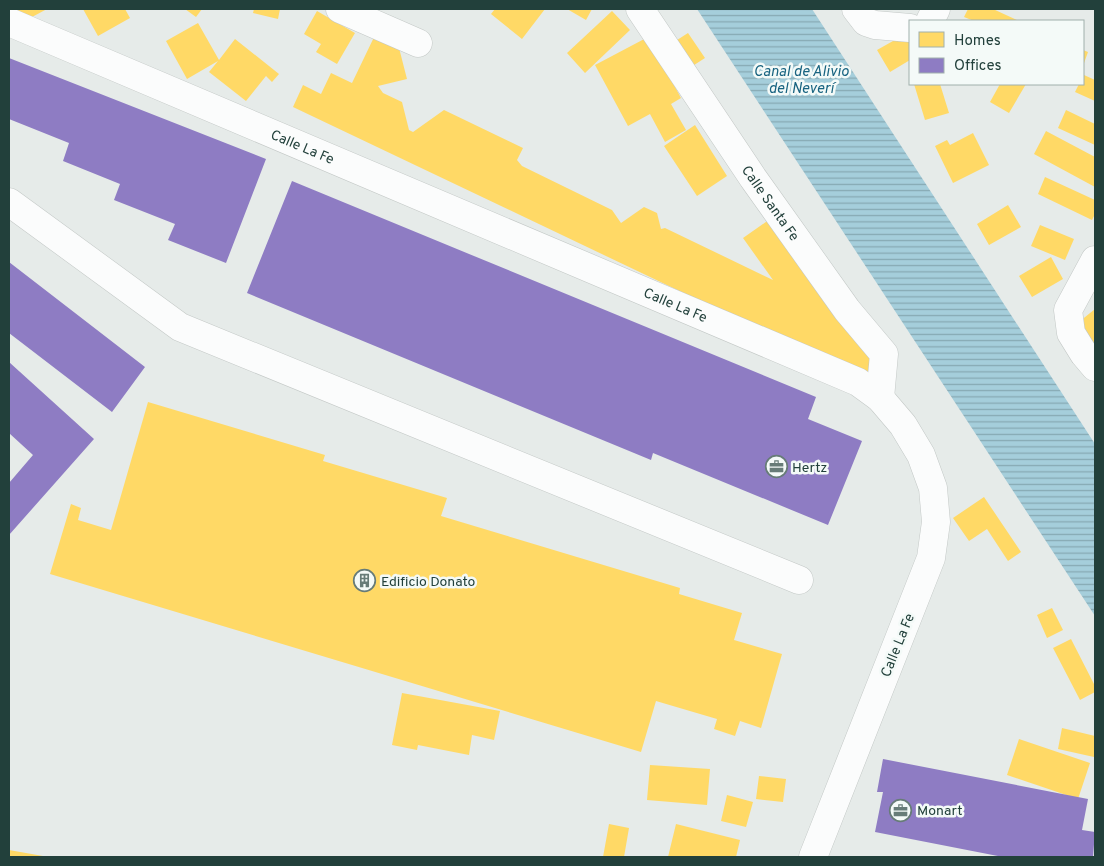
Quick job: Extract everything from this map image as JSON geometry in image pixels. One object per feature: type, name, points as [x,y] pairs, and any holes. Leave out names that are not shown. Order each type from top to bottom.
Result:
[{"type":"street","points":[[340,9],[418,43]]},
{"type":"street","name":"Calle Santa Fe","points":[[640,9],[753,178],[847,310],[884,354],[880,398]]},
{"type":"street","points":[[856,9],[866,22],[875,26],[909,28]]},
{"type":"street","name":"Calle La Fe","points":[[9,22],[858,382],[880,398],[903,425],[921,455],[933,488],[936,522],[931,558],[813,857]]},
{"type":"street","points":[[9,202],[180,328],[799,580]]},
{"type":"street","points":[[1095,260],[1068,310],[1071,333],[1095,367]]},
{"type":"water","name":"Canal de Alivio del Neverí","points":[[697,9],[812,9],[1095,444],[1095,616]]},
{"type":"building: Homes","points":[[9,9],[47,9],[17,25]]},
{"type":"building: Homes","points":[[83,9],[125,9],[130,18],[98,36]]},
{"type":"building: Homes","points":[[185,9],[202,9],[196,17]]},
{"type":"building: Homes","points":[[254,9],[280,9],[278,19],[253,13]]},
{"type":"building: Homes","points":[[495,9],[545,9],[522,39],[491,14]]},
{"type":"building: Homes","points":[[567,9],[592,9],[586,20]]},
{"type":"building: Homes","points":[[968,9],[993,9],[1017,20],[972,20],[964,17]]},
{"type":"building: Homes","points":[[317,11],[355,33],[337,64],[316,52],[321,44],[304,34]]},
{"type":"building: Homes","points":[[612,11],[630,30],[585,73],[567,53]]},
{"type":"building: Homes","points":[[198,23],[219,60],[235,39],[279,74],[272,82],[266,76],[246,101],[209,72],[218,61],[187,79],[166,41]]},
{"type":"building: Homes","points":[[909,32],[909,61],[890,72],[877,50]]},
{"type":"building: Homes","points":[[376,33],[398,44],[407,79],[378,86],[383,93],[402,102],[409,130],[413,132],[444,110],[523,148],[517,160],[522,166],[612,210],[621,223],[644,207],[657,213],[661,229],[665,228],[773,280],[743,238],[773,217],[879,367],[876,380],[858,376],[293,107],[303,85],[321,94],[331,73],[352,83]]},
{"type":"building: Homes","points":[[688,33],[705,58],[691,67],[674,42]]},
{"type":"building: Homes","points":[[648,37],[681,98],[671,104],[686,130],[665,142],[650,114],[628,126],[595,65]]},
{"type":"building: Homes","points":[[1084,50],[1088,52],[1084,63]]},
{"type":"building: Homes","points":[[1084,75],[1095,80],[1095,101],[1075,92],[1078,85],[1084,85]]},
{"type":"building: Homes","points":[[914,85],[940,85],[949,113],[925,120]]},
{"type":"building: Homes","points":[[999,85],[1025,85],[1009,113],[990,102]]},
{"type":"building: Homes","points":[[1066,110],[1095,124],[1095,145],[1058,128]]},
{"type":"building: Homes","points":[[695,125],[727,176],[697,196],[664,146]]},
{"type":"building: Homes","points":[[1046,131],[1095,157],[1095,187],[1034,154]]},
{"type":"building: Homes","points":[[973,133],[989,165],[953,183],[935,146],[947,140],[950,145]]},
{"type":"building: Homes","points":[[1045,177],[1095,200],[1095,214],[1092,220],[1038,194]]},
{"type":"building: Homes","points":[[1008,205],[1021,227],[989,245],[977,224]]},
{"type":"building: Homes","points":[[1040,225],[1074,239],[1065,260],[1031,246]]},
{"type":"building: Homes","points":[[1051,257],[1063,279],[1032,297],[1019,276]]},
{"type":"building: Homes","points":[[1095,309],[1095,352],[1074,326]]},
{"type":"building: Homes","name":"Edificio Donato","points":[[148,402],[325,455],[323,461],[447,498],[441,516],[680,588],[679,594],[742,613],[734,640],[782,654],[761,728],[740,721],[735,736],[714,729],[717,719],[656,701],[641,752],[50,574],[71,504],[81,508],[78,520],[111,530]]},
{"type":"building: Homes","points":[[984,497],[1021,552],[1008,561],[987,529],[969,541],[953,518]]},
{"type":"building: Homes","points":[[1052,608],[1063,630],[1047,638],[1037,615]]},
{"type":"building: Homes","points":[[1071,639],[1095,686],[1095,692],[1080,700],[1053,648]]},
{"type":"building: Homes","points":[[402,693],[500,711],[494,740],[472,735],[469,755],[418,745],[417,750],[392,745]]},
{"type":"building: Homes","points":[[1062,728],[1095,736],[1094,757],[1058,749]]},
{"type":"building: Homes","points":[[1019,739],[1090,763],[1078,799],[1007,775]]},
{"type":"building: Homes","points":[[650,765],[710,769],[707,805],[647,800]]},
{"type":"building: Homes","points":[[759,776],[786,779],[783,802],[756,799]]},
{"type":"building: Homes","points":[[727,795],[753,802],[746,827],[721,821]]},
{"type":"building: Homes","points":[[609,824],[629,828],[624,857],[603,857]]},
{"type":"building: Homes","points":[[676,824],[740,840],[736,857],[668,857]]},
{"type":"building: Homes","points":[[9,850],[43,856],[43,857],[9,857]]},
{"type":"building: Offices","points":[[9,58],[266,159],[226,263],[168,240],[175,224],[114,200],[120,184],[63,161],[69,143],[9,119]]},
{"type":"building: Offices","points":[[292,181],[816,397],[808,419],[862,441],[828,525],[653,453],[651,460],[247,293]]},
{"type":"building: Offices","points":[[9,262],[145,367],[112,412],[9,333]]},
{"type":"building: Offices","points":[[9,362],[94,439],[9,535],[9,483],[33,455],[9,433]]},
{"type":"building: Offices","points":[[883,759],[1088,799],[1082,830],[1095,832],[1093,857],[1003,857],[875,832],[883,792],[877,792]]},
{"type":"place","name":"Hertz","points":[[776,467]]},
{"type":"place","name":"Edificio Donato","points":[[365,581]]},
{"type":"place","name":"Monart","points":[[901,810]]}]
